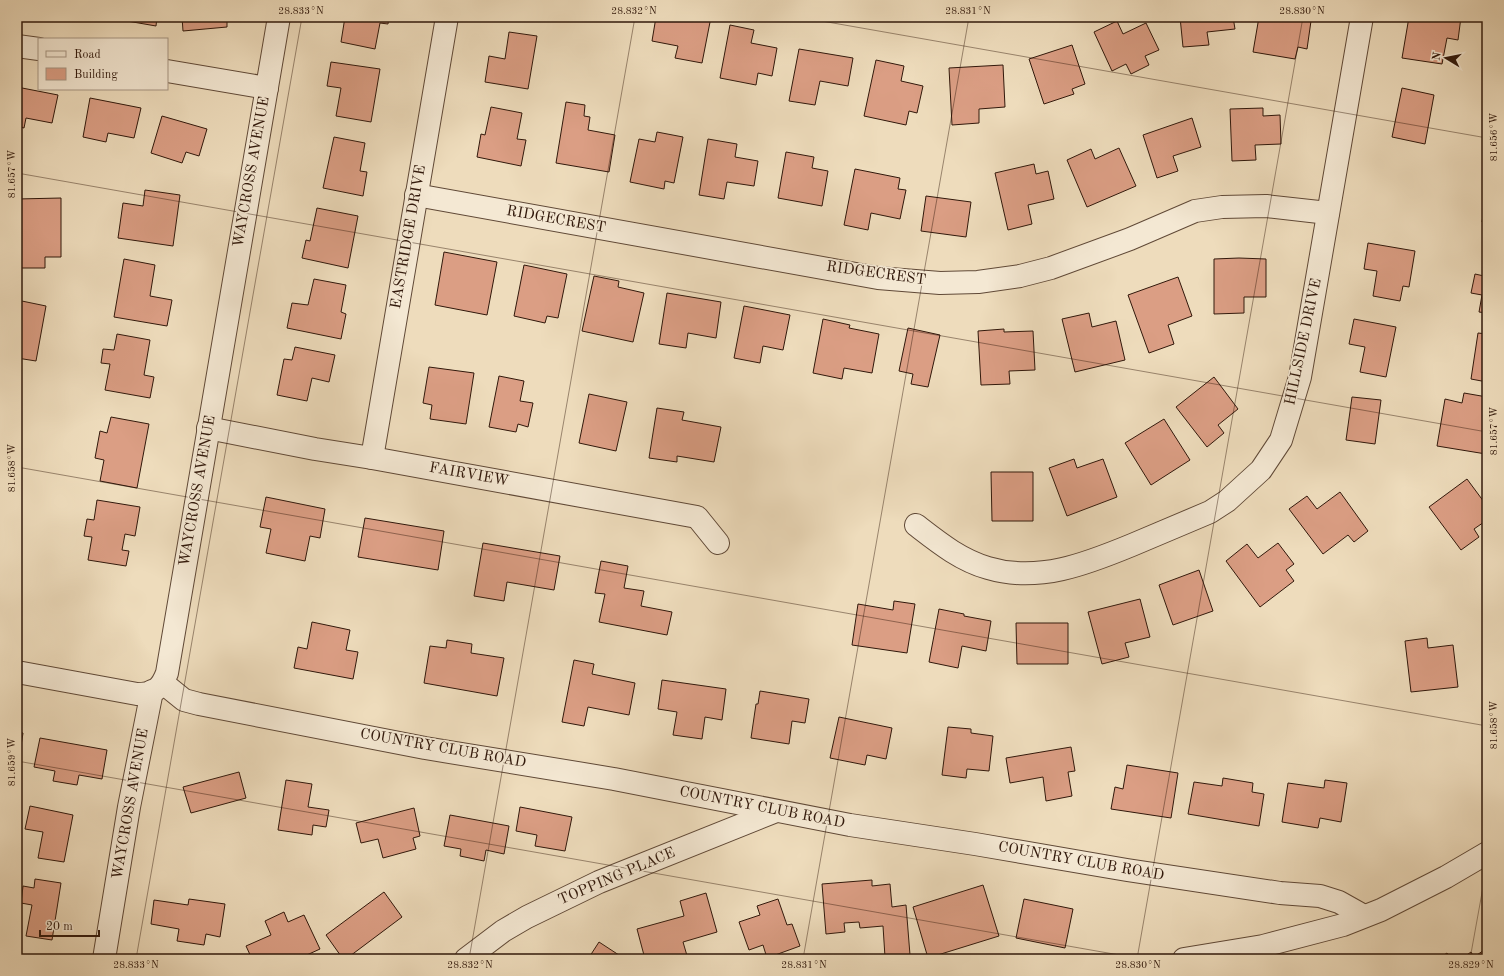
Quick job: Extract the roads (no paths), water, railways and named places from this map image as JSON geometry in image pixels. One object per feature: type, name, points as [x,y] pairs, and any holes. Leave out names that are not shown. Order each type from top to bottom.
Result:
[{"type":"street","name":"WAYCROSS AVENUE","points":[[104,959],[129,807],[158,687],[166,673],[279,17]]},
{"type":"street","name":"EASTRIDGE DRIVE","points":[[372,458],[447,17]]},
{"type":"street","name":"HILLSIDE DRIVE","points":[[916,525],[958,556],[988,568],[1012,573],[1040,573],[1067,569],[1093,561],[1210,512],[1228,501],[1261,470],[1281,440],[1300,378],[1362,17]]},
{"type":"street","points":[[17,46],[38,49]]},
{"type":"street","points":[[168,71],[267,88]]},
{"type":"street","name":"RIDGECREST","points":[[416,195],[878,278],[940,283],[978,282],[1020,276],[1051,268],[1130,239],[1195,212],[1222,207],[1266,206],[1328,213]]},
{"type":"street","name":"FAIRVIEW","points":[[208,428],[315,449],[697,517],[718,543]]},
{"type":"street","points":[[17,672],[137,694],[147,694],[158,687]]},
{"type":"street","name":"COUNTRY CLUB ROAD","points":[[158,687],[184,700],[198,704],[425,748],[614,779],[850,825],[975,844],[1127,870],[1280,893],[1320,896],[1339,902],[1364,916]]},
{"type":"street","name":"TOPPING PLACE","points":[[466,959],[504,931],[527,917],[599,882],[776,810]]},
{"type":"street","points":[[1184,959],[1262,946],[1343,925],[1381,910],[1446,877],[1487,853]]}]
